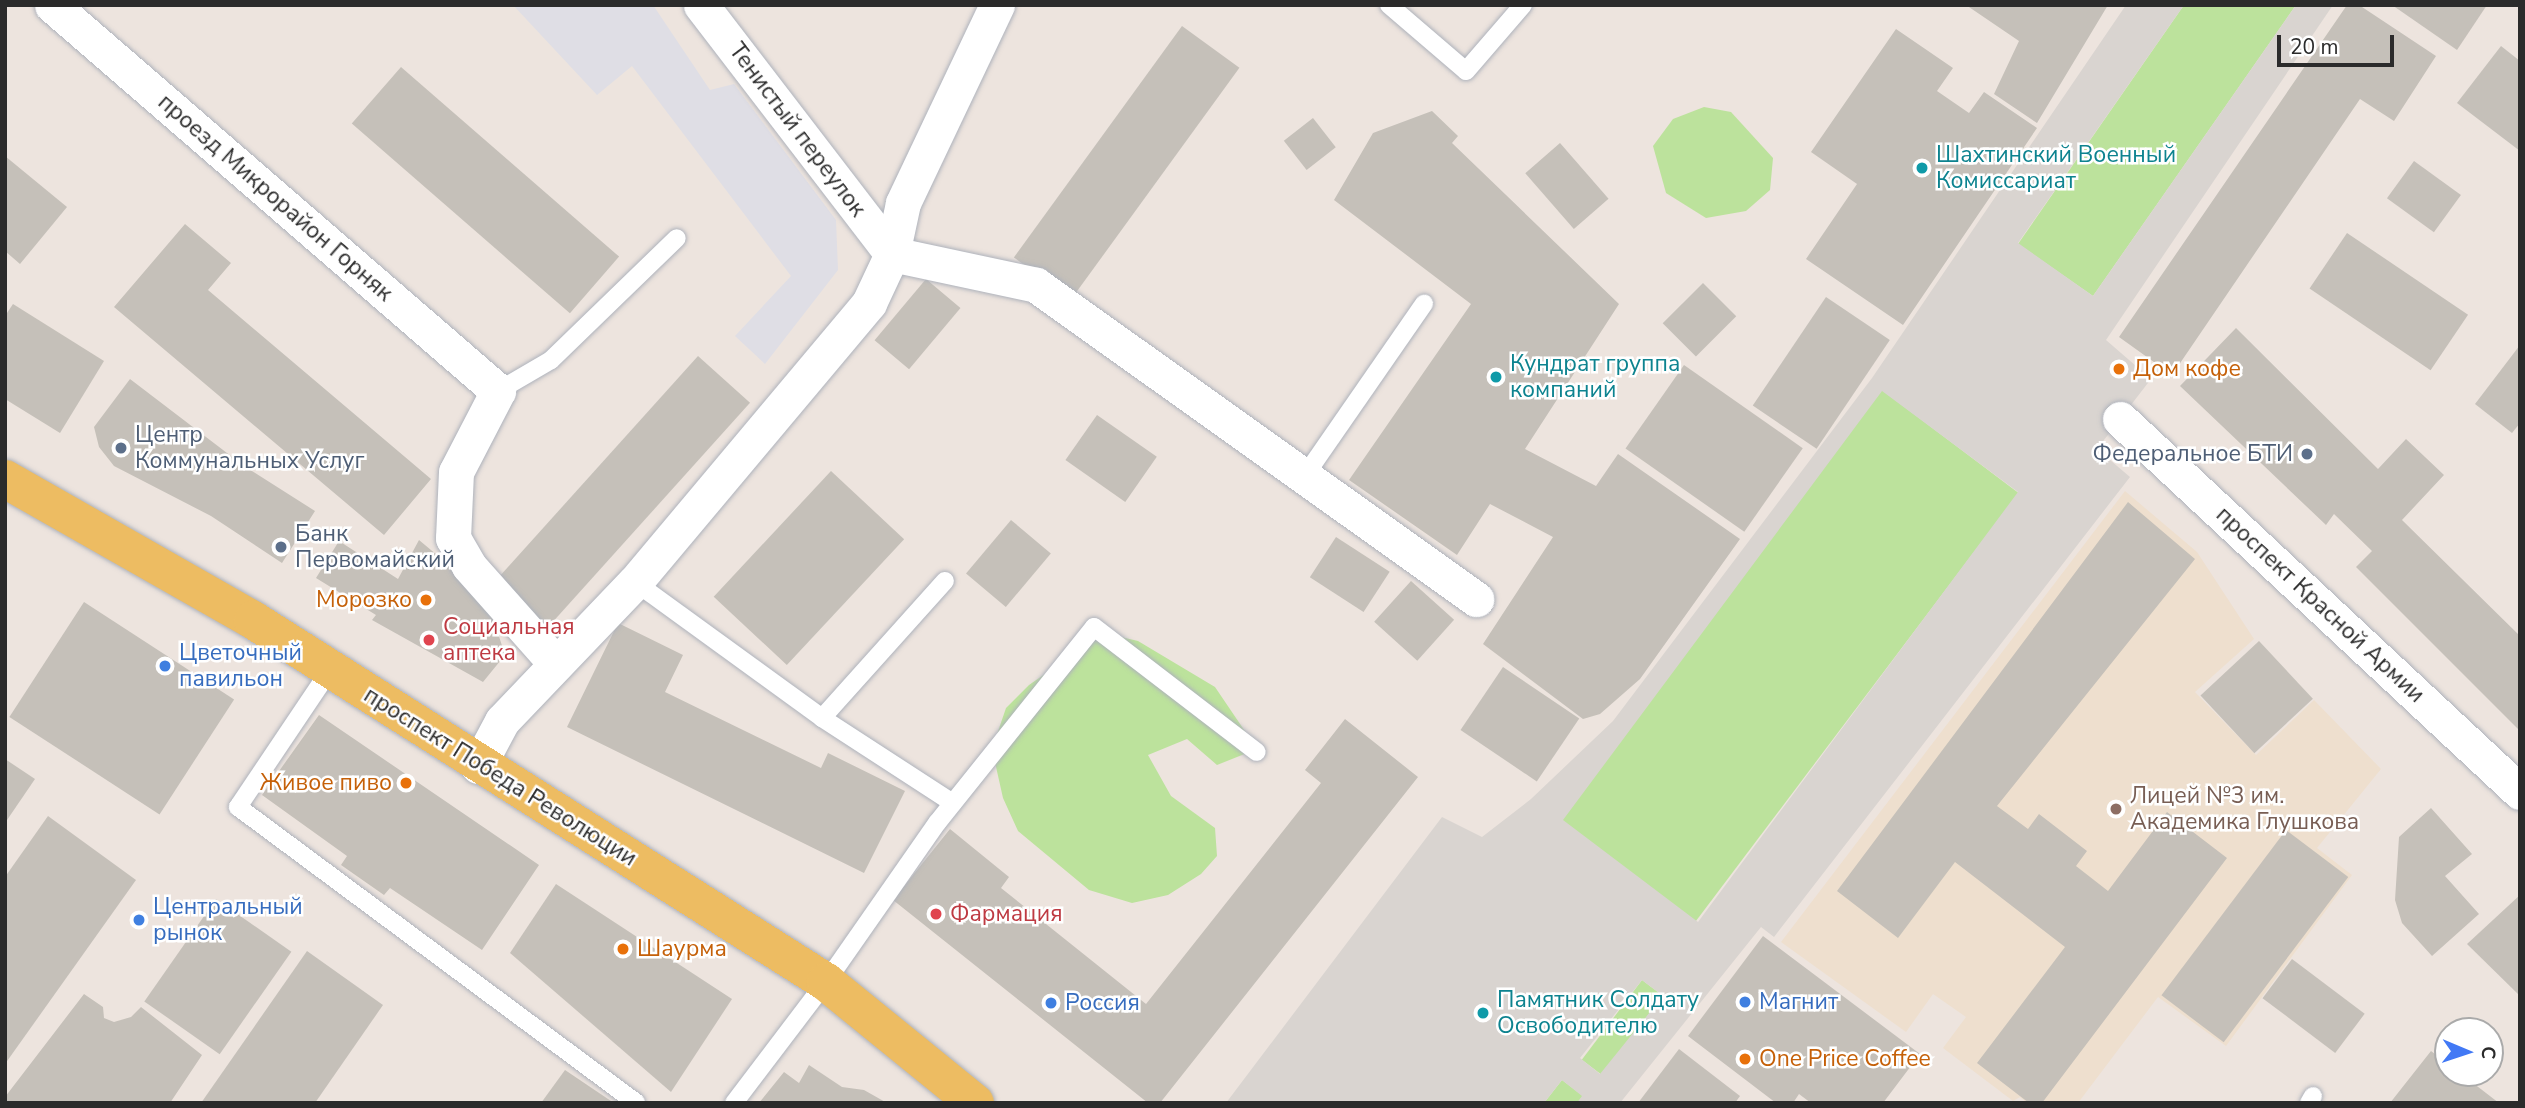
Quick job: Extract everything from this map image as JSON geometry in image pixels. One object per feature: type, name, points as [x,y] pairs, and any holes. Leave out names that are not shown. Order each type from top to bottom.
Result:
[{"type":"main road","name":"проспект Победа Революции","points":[[5,479],[253,620],[478,766],[826,982],[975,1103]]},
{"type":"street","name":"проезд Микрорайон Горняк","points":[[52,5],[498,391]]},
{"type":"street","name":"Тенистый переулок","points":[[702,5],[892,254]]},
{"type":"street","points":[[478,766],[502,721],[635,582],[869,303],[892,254],[903,203],[997,5]]},
{"type":"street","points":[[892,254],[1035,285],[1476,599]]},
{"type":"street","points":[[498,391],[456,472],[453,538],[469,566],[556,664]]},
{"type":"street","name":"проспект Красной Армии","points":[[2120,419],[2520,792]]},
{"type":"lane","points":[[1390,5],[1466,71],[1523,5]]},
{"type":"lane","points":[[498,391],[551,359],[677,238]]},
{"type":"lane","points":[[1304,477],[1424,304]]},
{"type":"lane","points":[[822,718],[944,581]]},
{"type":"lane","points":[[635,582],[822,718],[953,803]]},
{"type":"lane","points":[[734,1103],[826,982],[953,803],[1094,627],[1257,752]]},
{"type":"lane","points":[[330,670],[238,807],[636,1103]]},
{"type":"shaded area","points":[[513,5],[653,5],[710,90],[734,84],[836,220],[838,270],[765,364],[735,336],[791,276],[632,66],[597,95]]},
{"type":"shaded area","points":[[2126,5],[2184,5],[2018,243],[2093,296],[2296,5],[2333,5],[2106,340],[2151,379],[2097,449],[2130,477],[1774,937],[1761,927],[1620,1103],[1577,1103],[1582,1096],[1562,1080],[1544,1103],[1226,1103],[1442,817],[1482,837],[1531,799],[1613,721],[1872,378]],"holes":[[[1882,391],[2018,492],[1698,922],[1563,820]],[[1642,980],[1663,996],[1600,1074],[1580,1058]]]},
{"type":"shaded area","name":"Лицей №3 им. Академика Глушкова","points":[[2125,491],[2197,552],[2254,639],[2195,692],[2256,755],[2314,700],[2381,769],[2317,848],[2352,875],[2226,1046],[2158,997],[2078,1103],[2027,1103],[2020,1097],[2013,1101],[1943,1048],[1966,1017],[1933,994],[1906,1032],[1781,942]]},
{"type":"green space","points":[[2184,5],[2296,5],[2093,296],[2018,244]]},
{"type":"green space","points":[[1704,107],[1731,112],[1773,158],[1770,190],[1746,211],[1706,218],[1666,193],[1653,146],[1673,119]]},
{"type":"green space","points":[[1882,390],[2019,493],[1695,922],[1559,819]]},
{"type":"green space","points":[[1104,633],[1138,641],[1215,687],[1257,749],[1217,765],[1187,739],[1148,755],[1171,796],[1215,828],[1217,856],[1201,874],[1168,895],[1132,903],[1089,890],[1018,831],[1003,798],[992,749],[1006,708],[1029,685]]},
{"type":"green space","points":[[1642,980],[1663,996],[1603,1076],[1582,1060]]},
{"type":"green space","points":[[1562,1080],[1583,1096],[1577,1103],[1544,1103]]},
{"type":"building","points":[[1966,5],[2108,5],[2037,123],[1994,94],[2019,41]]},
{"type":"building","points":[[2347,5],[2359,5],[2436,56],[2394,121],[2360,99],[2172,375],[2119,337]]},
{"type":"building","points":[[2392,5],[2487,5],[2457,50]]},
{"type":"building","points":[[1182,26],[1239,68],[1071,299],[1014,257]]},
{"type":"building","name":"Шахтинский Военный Комиссариат","points":[[1896,29],[1953,68],[1937,91],[1969,113],[1984,92],[2037,128],[1903,325],[1806,259],[1857,184],[1811,152]]},
{"type":"building","points":[[2501,46],[2520,61],[2520,151],[2457,103]]},
{"type":"building","points":[[401,67],[619,257],[570,313],[352,124]]},
{"type":"building","points":[[1432,111],[1458,136],[1452,143],[1619,304],[1525,449],[1596,486],[1618,454],[1740,539],[1640,679],[1600,714],[1583,719],[1483,644],[1553,537],[1490,504],[1457,555],[1349,480],[1471,304],[1334,200],[1373,133]]},
{"type":"building","points":[[1313,118],[1336,147],[1307,170],[1284,141]]},
{"type":"building","points":[[1560,143],[1609,199],[1574,229],[1525,173]]},
{"type":"building","points":[[5,156],[67,207],[20,264],[5,251]]},
{"type":"building","points":[[2414,161],[2461,195],[2434,232],[2387,198]]},
{"type":"building","points":[[185,224],[231,263],[208,290],[431,479],[384,535],[114,307]]},
{"type":"building","points":[[2347,233],[2468,315],[2431,370],[2310,289]]},
{"type":"building","points":[[926,279],[960,308],[909,369],[875,340]]},
{"type":"building","points":[[1703,283],[1736,316],[1696,357],[1663,323]]},
{"type":"building","points":[[1826,297],[1890,340],[1817,449],[1753,406]]},
{"type":"building","points":[[13,304],[104,361],[60,433],[5,399],[5,316]]},
{"type":"building","points":[[2236,328],[2378,469],[2406,439],[2444,475],[2402,520],[2520,636],[2520,731],[2356,567],[2372,551],[2334,514],[2326,525],[2180,386]]},
{"type":"building","points":[[2520,345],[2520,423],[2512,433],[2475,404]]},
{"type":"building","points":[[698,356],[750,403],[543,633],[491,586]]},
{"type":"building","points":[[1684,365],[1803,448],[1744,532],[1625,449]]},
{"type":"building","points":[[130,379],[244,466],[315,511],[282,563],[211,516],[114,466],[99,447],[94,427]]},
{"type":"building","points":[[1097,415],[1157,457],[1125,502],[1065,460]]},
{"type":"building","points":[[831,471],[904,539],[787,665],[714,597]]},
{"type":"building","points":[[2128,502],[2195,559],[1997,806],[2028,829],[2039,814],[2087,851],[2076,866],[2108,891],[2167,812],[2227,858],[2042,1103],[2029,1103],[1977,1063],[2065,947],[1955,862],[1898,938],[1837,891]]},
{"type":"building","points":[[1011,520],[1051,553],[1006,607],[966,574]]},
{"type":"building","points":[[1336,537],[1390,572],[1364,612],[1310,577]]},
{"type":"building","points":[[419,540],[486,596],[505,655],[483,682],[372,620],[376,615],[316,578],[339,541],[398,579]]},
{"type":"building","points":[[1411,581],[1454,620],[1417,661],[1374,622]]},
{"type":"building","points":[[84,602],[234,699],[160,814],[9,717]]},
{"type":"building","points":[[618,623],[683,655],[665,692],[821,768],[828,753],[905,791],[864,873],[567,727]]},
{"type":"building","points":[[2259,641],[2313,699],[2254,753],[2200,696]]},
{"type":"building","points":[[1503,667],[1579,718],[1537,781],[1461,730]]},
{"type":"building","points":[[319,715],[539,865],[482,950],[390,888],[384,895],[341,865],[347,856],[262,795]]},
{"type":"building","points":[[1345,719],[1418,777],[1160,1103],[1148,1103],[893,900],[950,829],[1009,877],[1001,888],[1146,1004],[1321,783],[1305,770]]},
{"type":"building","points":[[5,759],[35,779],[5,823]]},
{"type":"building","points":[[2431,808],[2472,854],[2445,876],[2479,914],[2432,956],[2402,923],[2395,900],[2399,837]]},
{"type":"building","points":[[48,816],[136,880],[5,1064],[5,877]]},
{"type":"building","points":[[2286,830],[2348,877],[2224,1042],[2161,995]]},
{"type":"building","points":[[556,884],[732,999],[671,1092],[510,953]]},
{"type":"building","points":[[2520,895],[2520,996],[2467,944]]},
{"type":"building","points":[[216,899],[291,952],[220,1054],[144,1001]]},
{"type":"building","points":[[1763,936],[1920,1054],[1883,1103],[1811,1103],[1799,1094],[1793,1103],[1776,1103],[1688,1036]]},
{"type":"building","points":[[307,951],[383,1005],[315,1103],[201,1103]]},
{"type":"building","points":[[2292,959],[2365,1014],[2335,1053],[2263,998]]},
{"type":"building","points":[[84,994],[103,1007],[104,1018],[114,1022],[131,1017],[141,1007],[202,1055],[170,1103],[5,1103],[5,1097]]},
{"type":"building","points":[[1679,1049],[1740,1096],[1735,1103],[1638,1103]]},
{"type":"building","points":[[2431,1051],[2434,1053],[2434,1087],[2478,1087],[2499,1103],[2390,1103]]},
{"type":"building","points":[[809,1065],[842,1087],[864,1090],[887,1103],[759,1103],[784,1072],[799,1083]]},
{"type":"building","points":[[565,1070],[614,1103],[541,1103]]},
{"type":"place","name":"Шахтинский Военный Комиссариат","points":[[1922,168]]},
{"type":"place","name":"Дом кофе","points":[[2119,369]]},
{"type":"place","name":"Кундрат группа компаний","points":[[1496,377]]},
{"type":"place","name":"Центр Коммунальных Услуг","points":[[121,448]]},
{"type":"place","name":"Федеральное БТИ","points":[[2307,454]]},
{"type":"place","name":"Банк Первомайский","points":[[281,547]]},
{"type":"place","name":"Морозко","points":[[426,600]]},
{"type":"place","name":"Социальная аптека","points":[[429,640]]},
{"type":"place","name":"Цветочный павильон","points":[[165,666]]},
{"type":"place","name":"Живое пиво","points":[[406,783]]},
{"type":"place","name":"Лицей №3 им. Академика Глушкова","points":[[2116,809]]},
{"type":"place","name":"Фармация","points":[[936,914]]},
{"type":"place","name":"Центральный рынок","points":[[139,920]]},
{"type":"place","name":"Шаурма","points":[[623,949]]},
{"type":"place","name":"Магнит","points":[[1745,1002]]},
{"type":"place","name":"Россия","points":[[1051,1003]]},
{"type":"place","name":"Памятник Солдату Освободителю","points":[[1483,1013]]},
{"type":"place","name":"One Price Coffee","points":[[1745,1059]]}]
